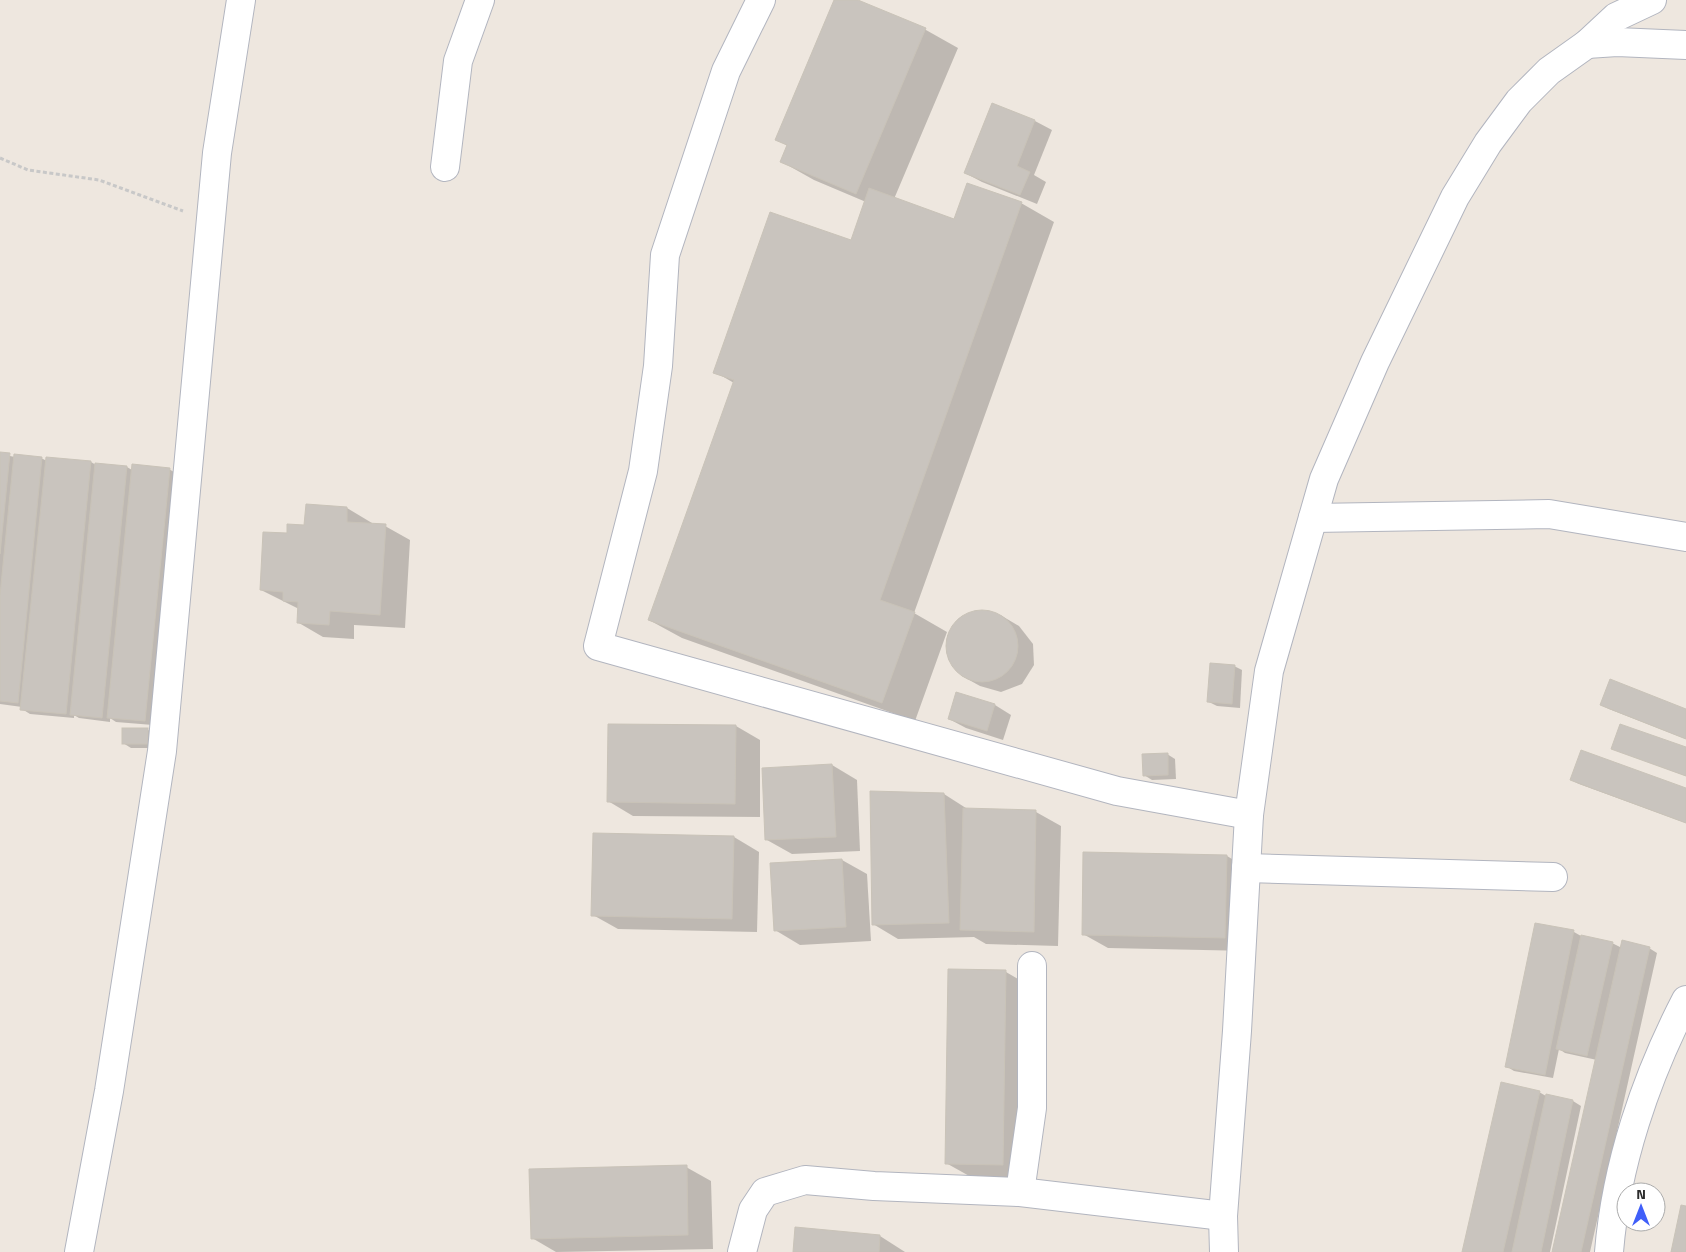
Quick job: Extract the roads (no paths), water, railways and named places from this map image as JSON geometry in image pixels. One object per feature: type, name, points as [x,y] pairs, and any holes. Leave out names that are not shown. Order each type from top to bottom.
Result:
[{"type":"street","points":[[79,1252],[109,1091],[162,751],[217,153],[241,0]]},
{"type":"street","points":[[445,167],[458,60],[480,0]]},
{"type":"street","points":[[761,0],[726,71],[665,255],[658,366],[643,471],[598,646],[1116,792],[1249,815]]},
{"type":"street","points":[[1224,1252],[1223,1216],[1249,815],[1269,671],[1324,479],[1347,424],[1455,198],[1488,143],[1519,100],[1549,70],[1587,44],[1616,17],[1652,0]]},
{"type":"street","points":[[1587,44],[1617,42],[1686,45]]},
{"type":"street","points":[[1313,518],[1549,514],[1686,537]]},
{"type":"street","points":[[1246,868],[1553,877]]},
{"type":"street","points":[[1020,1192],[1032,1108],[1032,966]]},
{"type":"street","points":[[1609,1252],[1622,1173],[1641,1104],[1672,1027],[1686,1000]]},
{"type":"street","points":[[742,1252],[753,1210],[765,1192],[805,1180],[874,1186],[1020,1192],[1223,1216]]}]
